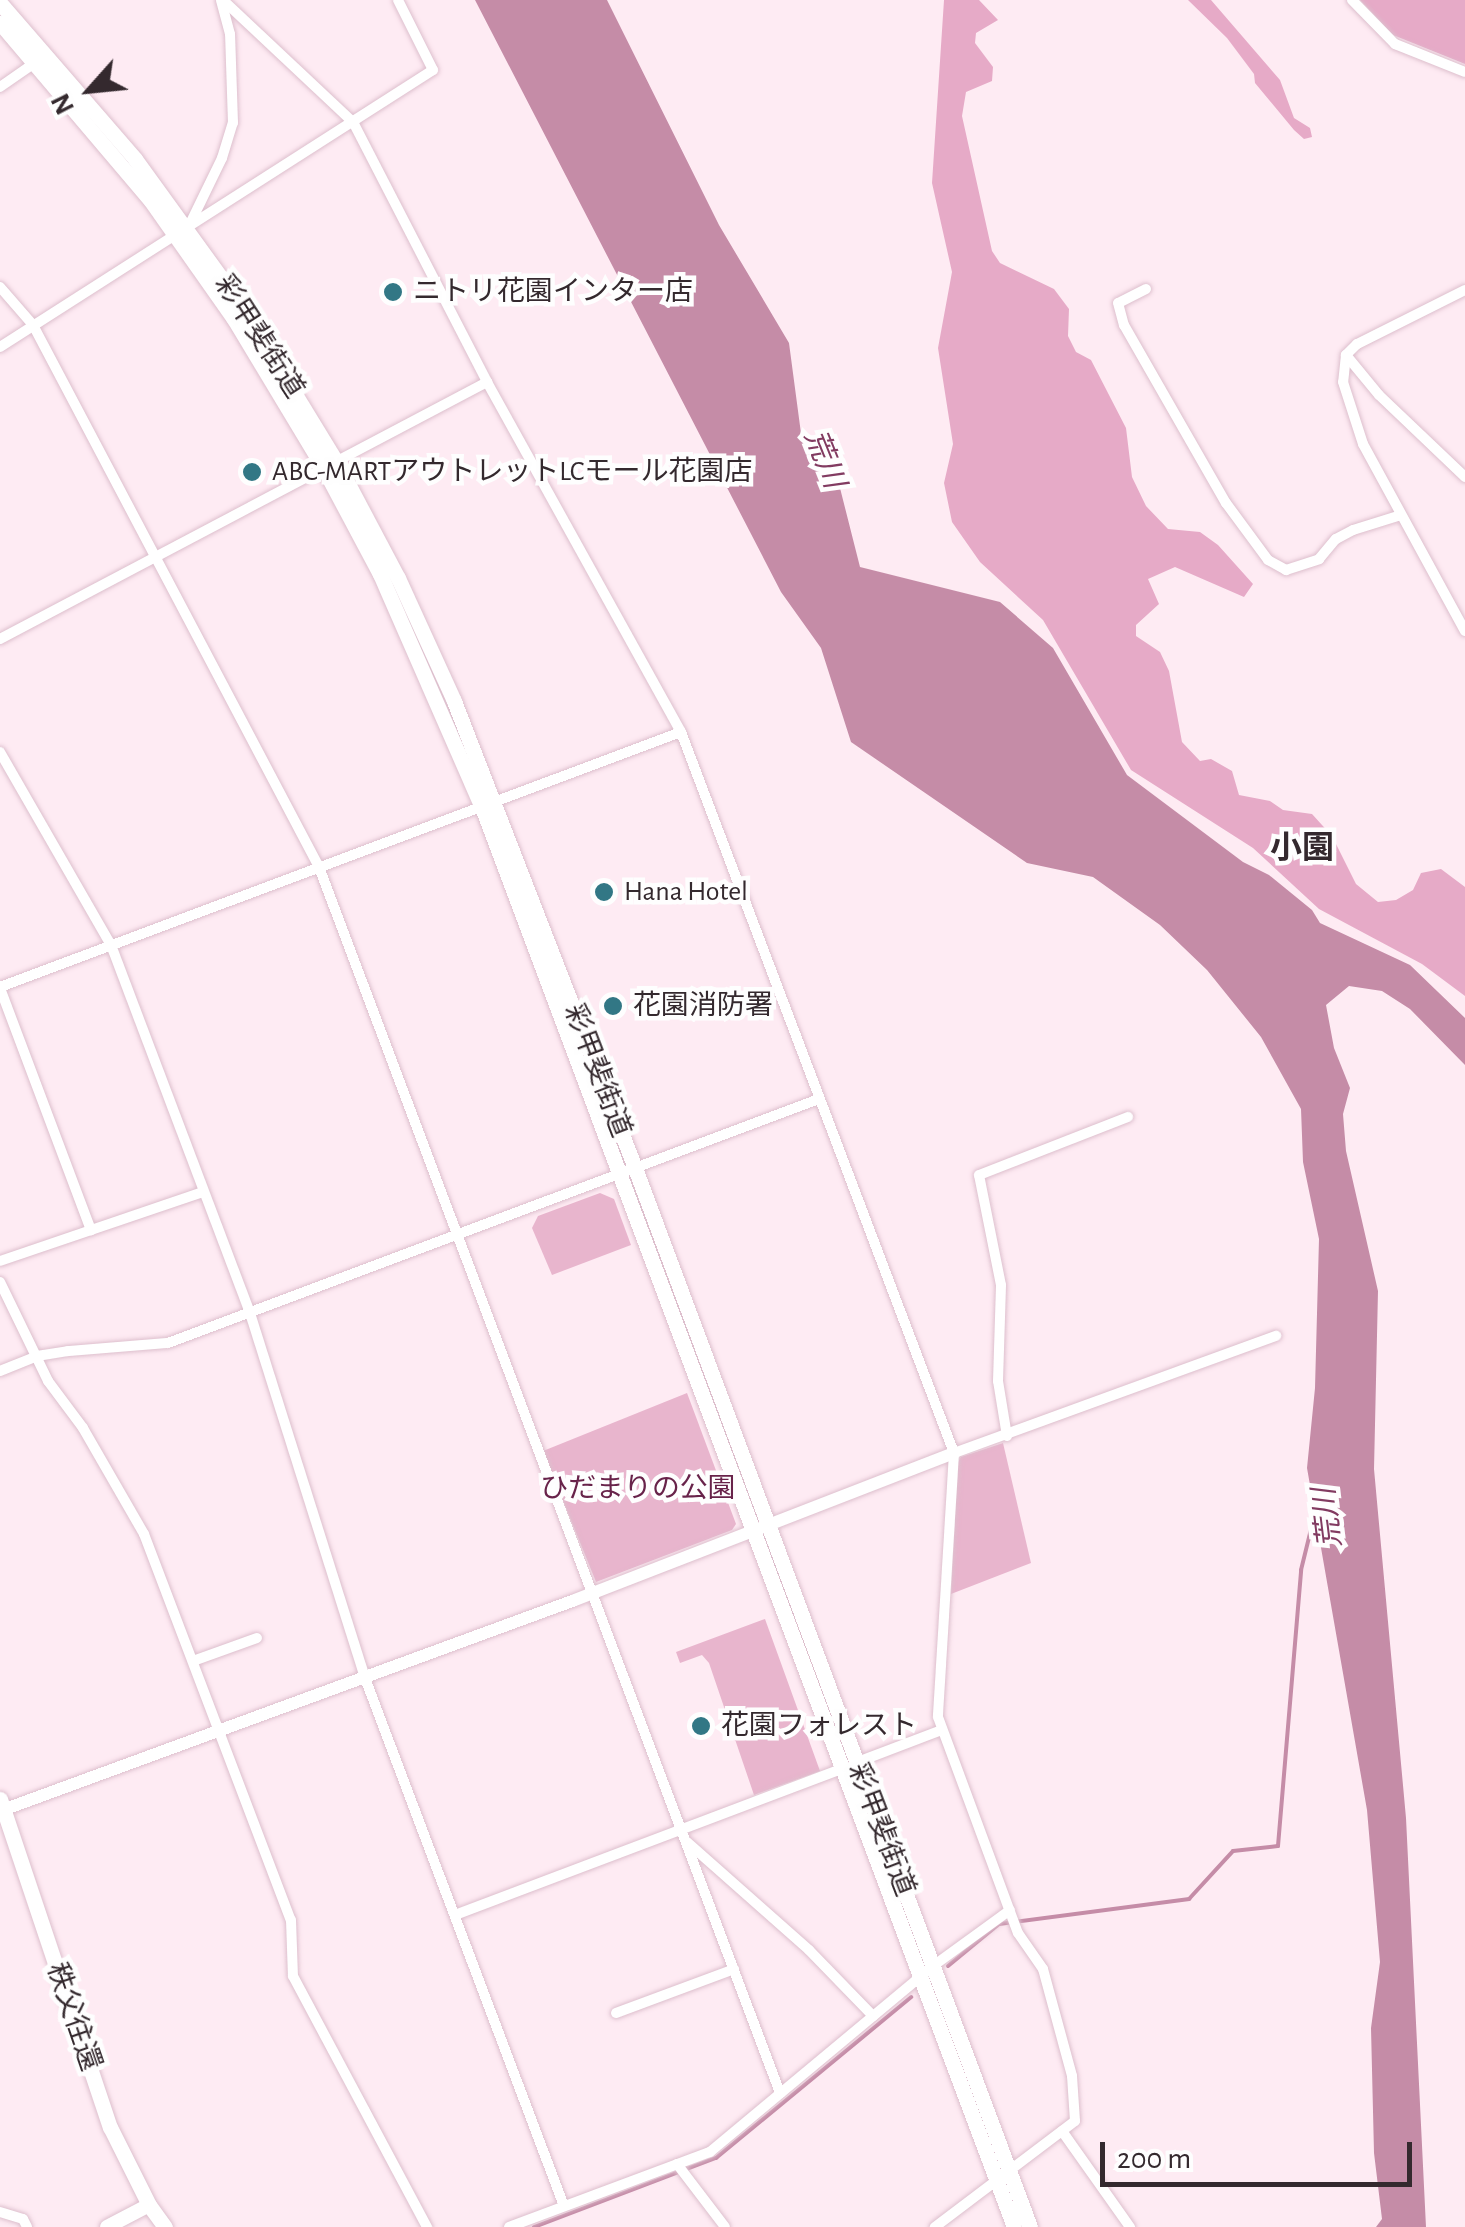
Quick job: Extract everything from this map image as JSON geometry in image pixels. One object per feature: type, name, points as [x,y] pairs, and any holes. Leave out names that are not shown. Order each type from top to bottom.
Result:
[{"type":"highway","name":"彩甲斐街道","points":[[0,2],[83,94],[182,232],[330,464],[488,805],[635,1168],[920,1978],[1003,2176],[1030,2227]]},
{"type":"highway","name":"彩甲斐街道","points":[[0,23],[182,232]]},
{"type":"highway","name":"彩甲斐街道","points":[[488,805],[617,1174],[760,1530]]},
{"type":"highway","name":"彩甲斐街道","points":[[848,1766],[933,1966],[1003,2176],[1014,2227]]},
{"type":"highway","name":"秩父往還","points":[[1,1807],[141,2215],[164,2227]]},
{"type":"main road","points":[[107,2227],[141,2215]]},
{"type":"street","points":[[222,0],[353,122],[487,382],[681,732],[954,1453],[938,1717],[1013,1918],[1043,1969],[1072,2076],[1075,2122],[935,2227]]},
{"type":"street","points":[[182,232],[222,158],[233,123],[232,53],[222,0]]},
{"type":"street","points":[[0,346],[433,70],[398,0]]},
{"type":"street","points":[[1352,0],[1394,44],[1465,72]]},
{"type":"street","points":[[0,88],[36,62]]},
{"type":"street","points":[[0,288],[33,325],[319,867],[780,2093]]},
{"type":"street","points":[[1146,288],[1118,303],[1124,325],[1217,488],[1268,560],[1286,570],[1319,559],[1336,539],[1398,516]]},
{"type":"street","points":[[1465,290],[1358,344],[1346,355],[1343,382],[1361,440],[1398,516],[1465,631]]},
{"type":"street","points":[[1346,355],[1379,395],[1465,477]]},
{"type":"street","points":[[0,639],[487,382]]},
{"type":"street","points":[[91,1230],[0,988],[681,732]]},
{"type":"street","points":[[0,752],[111,945],[250,1313],[365,1678],[564,2206]]},
{"type":"street","points":[[0,1371],[37,1356],[168,1342],[820,1100]]},
{"type":"street","points":[[1007,1436],[998,1380],[1001,1284],[979,1175],[1128,1117]]},
{"type":"street","points":[[0,1261],[204,1192]]},
{"type":"street","points":[[0,1282],[37,1356],[144,1534],[291,1920],[293,1976],[426,2227]]},
{"type":"street","points":[[1,1807],[221,1732],[592,1594],[954,1453],[1276,1336]]},
{"type":"street","points":[[193,1661],[257,1638]]},
{"type":"street","points":[[455,1916],[942,1730]]},
{"type":"street","points":[[686,1841],[797,1939],[873,2016]]},
{"type":"street","points":[[510,2227],[534,2223],[564,2206],[710,2152],[933,1966],[1013,1918]]},
{"type":"street","points":[[616,2013],[734,1969]]},
{"type":"street","points":[[1062,2132],[1130,2227]]},
{"type":"street","points":[[677,2164],[725,2227]]},
{"type":"street","points":[[0,2212],[23,2219],[28,2227]]},
{"type":"green space","points":[[600,1193],[614,1199],[631,1245],[552,1275],[532,1228],[538,1216]]},
{"type":"green space","name":"ひだまりの公園","points":[[687,1393],[736,1524],[732,1530],[596,1582],[543,1451]]},
{"type":"green space","points":[[1003,1443],[1031,1563],[951,1594],[958,1462],[961,1457]]},
{"type":"green space","points":[[765,1619],[820,1771],[754,1795],[709,1663],[702,1655],[680,1663],[676,1652]]},
{"type":"shaded area","points":[[944,0],[979,0],[998,20],[976,33],[975,43],[993,67],[992,81],[966,92],[962,116],[992,251],[1000,263],[1054,289],[1069,309],[1068,336],[1076,352],[1091,360],[1126,428],[1132,477],[1146,506],[1168,529],[1200,532],[1218,545],[1253,584],[1244,597],[1175,567],[1148,579],[1159,604],[1136,625],[1136,636],[1160,652],[1169,671],[1182,742],[1200,761],[1211,759],[1232,771],[1239,795],[1270,801],[1283,810],[1312,814],[1332,836],[1356,884],[1378,902],[1396,900],[1413,890],[1421,873],[1441,869],[1465,887],[1465,996],[1422,964],[1319,909],[1253,848],[1131,770],[1043,620],[980,562],[952,522],[944,483],[953,444],[938,348],[952,272],[932,183]]},
{"type":"shaded area","points":[[1188,0],[1211,0],[1280,80],[1294,118],[1310,128],[1312,137],[1304,139],[1294,130],[1255,83],[1254,74],[1227,38]]},
{"type":"shaded area","points":[[1360,0],[1465,0],[1465,64],[1393,35]]},
{"type":"water","name":"荒川","points":[[475,0],[607,0],[719,225],[789,343],[802,441],[840,488],[860,567],[1000,602],[1053,648],[1127,775],[1243,862],[1269,875],[1312,910],[1320,923],[1410,965],[1465,1018],[1465,1065],[1410,1009],[1382,991],[1349,986],[1326,1005],[1334,1048],[1350,1088],[1343,1114],[1346,1151],[1378,1291],[1374,1469],[1406,1818],[1426,2227],[1376,2227],[1382,2219],[1374,2153],[1371,2028],[1380,1962],[1367,1810],[1307,1468],[1315,1388],[1319,1239],[1303,1162],[1301,1109],[1261,1037],[1207,970],[1160,925],[1093,877],[1027,863],[851,742],[821,648],[781,592]]},
{"type":"waterway","name":"荒川","points":[[948,1966],[999,1924],[1189,1899],[1233,1851],[1278,1846],[1301,1570],[1315,1513]]},
{"type":"waterway","points":[[534,2227],[716,2158],[911,1997]]},
{"type":"place","name":"ニトリ花園インター店","points":[[393,292]]},
{"type":"place","name":"ABC-MARTアウトレットLCモール花園店","points":[[252,472]]},
{"type":"place","name":"Hana Hotel","points":[[604,892]]},
{"type":"place","name":"花園消防署","points":[[613,1006]]},
{"type":"place","name":"花園フォレスト","points":[[701,1726]]},
{"type":"district","name":"小園","points":[[1302,848]]}]
